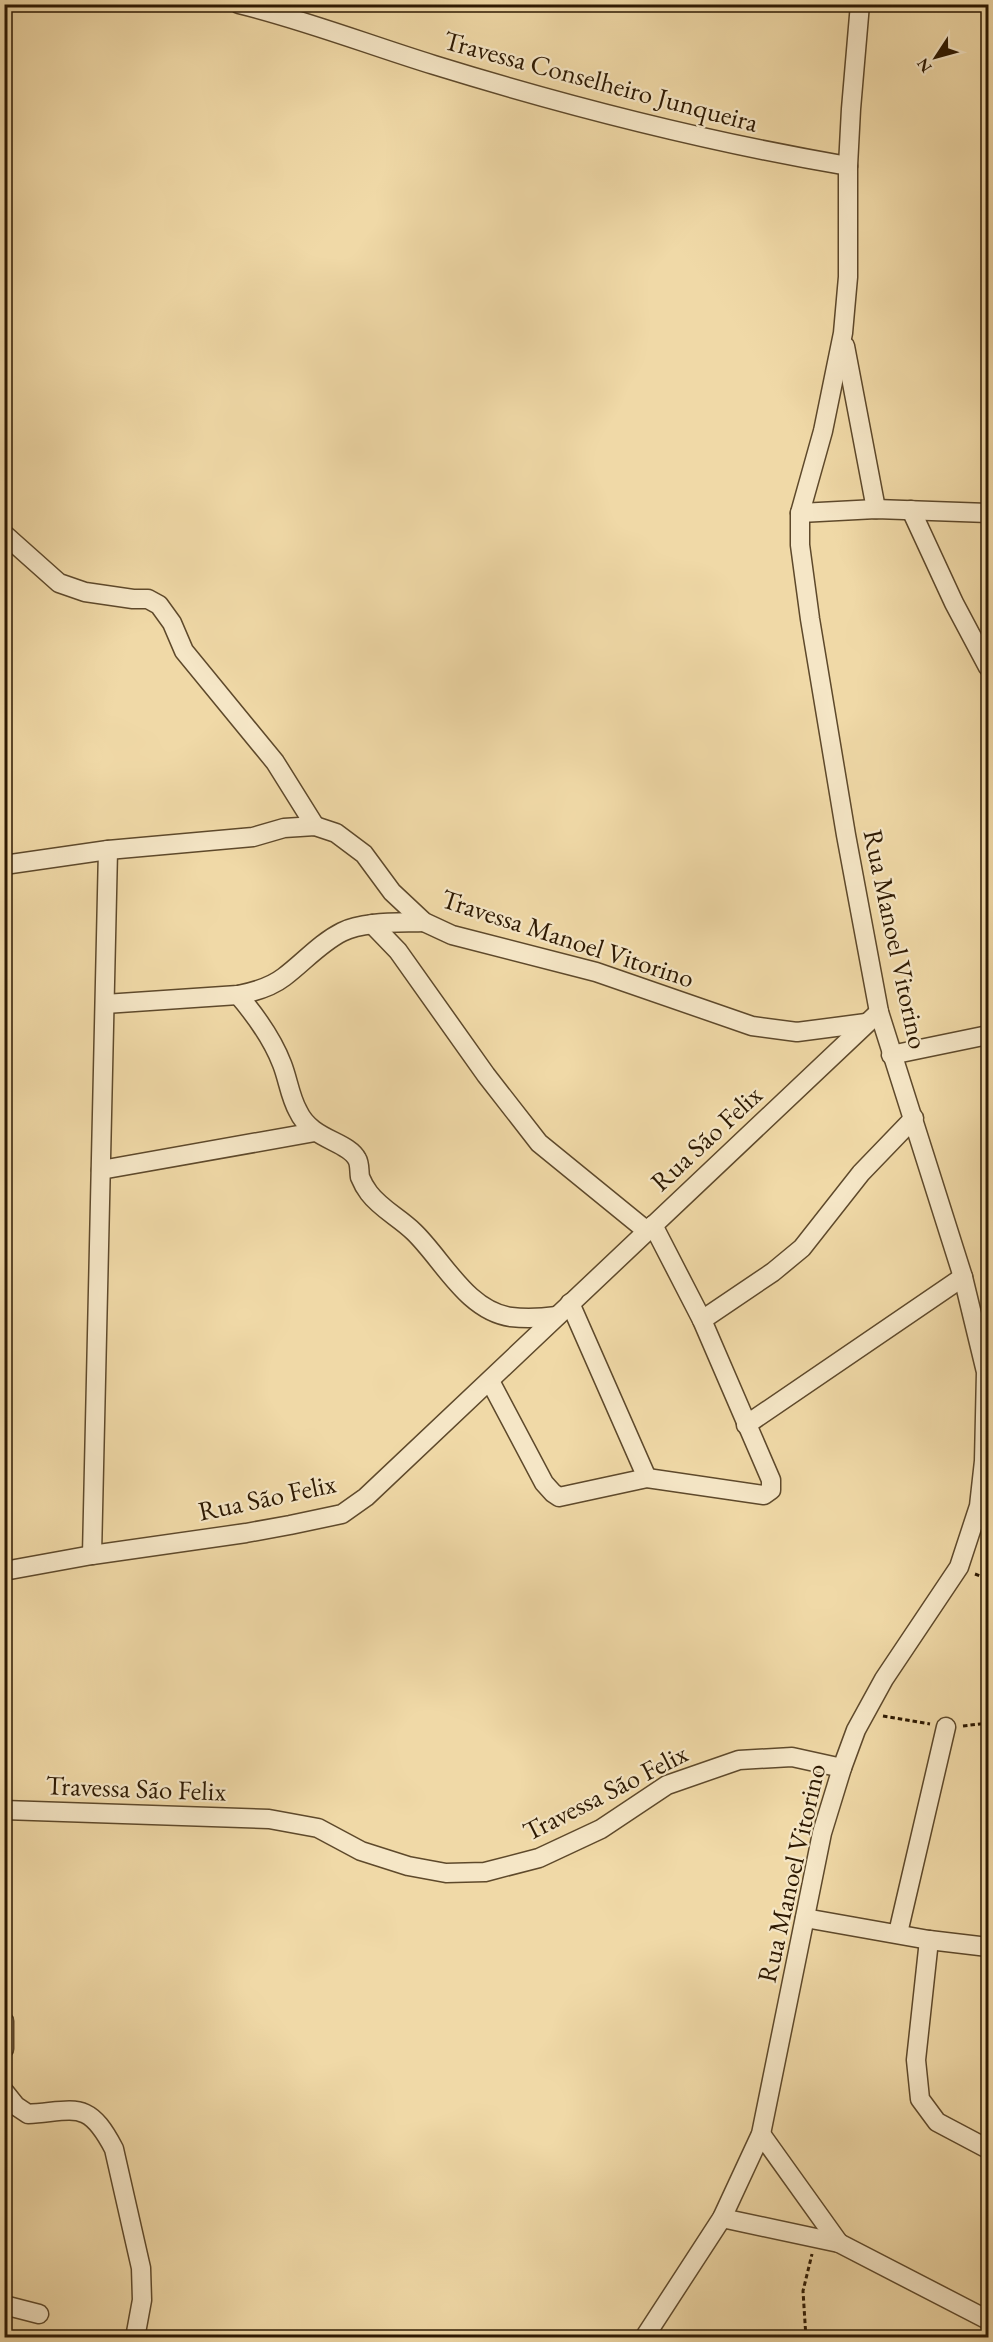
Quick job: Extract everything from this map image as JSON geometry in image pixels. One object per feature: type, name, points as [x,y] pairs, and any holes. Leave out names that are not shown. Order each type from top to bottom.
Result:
[{"type":"street","name":"Travessa Conselheiro Junqueira","points":[[239,4],[285,10],[436,65],[593,110],[759,151],[848,166]]},
{"type":"street","name":"Rua Manoel Vitorino","points":[[644,2337],[722,2218],[761,2134],[822,1833],[842,1768],[856,1730],[884,1679],[959,1567],[979,1506],[984,1461],[987,1373],[963,1277],[914,1118],[891,1055],[873,1018],[800,545],[800,513],[828,407],[843,333],[848,277],[848,166],[860,4]]},
{"type":"street","name":"Rua Manoel Vitorino","points":[[843,333],[876,509]]},
{"type":"street","points":[[800,513],[876,509],[988,513]]},
{"type":"street","points":[[911,510],[954,603],[988,667]]},
{"type":"street","points":[[4,534],[59,583],[70,588],[110,596],[148,599],[159,605],[172,623],[184,651],[275,762],[315,826]]},
{"type":"street","name":"Travessa Manoel Vitorino","points":[[108,850],[253,837],[284,828],[315,826],[336,832],[364,854],[392,892],[424,922],[452,935],[596,972],[752,1026],[797,1032],[873,1018]]},
{"type":"street","points":[[4,865],[108,850],[92,1555]]},
{"type":"street","points":[[105,1004],[238,996],[257,991],[283,978],[311,954],[344,931],[372,924],[424,922]]},
{"type":"street","points":[[372,924],[398,951],[486,1075],[539,1143],[650,1228],[702,1320],[771,1480],[771,1490],[764,1496],[647,1478],[559,1497],[544,1483],[490,1381]]},
{"type":"street","points":[[238,996],[257,1018],[275,1047],[298,1112],[306,1125],[350,1152],[357,1159],[360,1177],[370,1193],[386,1210],[415,1232],[468,1294],[485,1308],[509,1317],[530,1319],[557,1316]]},
{"type":"street","name":"Rua São Felix","points":[[4,1571],[92,1555],[246,1533],[342,1514],[366,1497],[873,1018]]},
{"type":"street","points":[[891,1055],[988,1035]]},
{"type":"street","points":[[702,1320],[773,1272],[802,1248],[861,1173],[914,1118]]},
{"type":"street","points":[[101,1170],[315,1132]]},
{"type":"street","points":[[746,1425],[963,1277]]},
{"type":"street","points":[[570,1303],[647,1478]]},
{"type":"street","points":[[898,1934],[946,1727]]},
{"type":"street","name":"Travessa São Felix","points":[[4,1810],[268,1819],[318,1828],[361,1851],[408,1866],[446,1873],[485,1872],[538,1858],[601,1829],[667,1785],[739,1760],[792,1757],[842,1768]]},
{"type":"street","points":[[805,1918],[929,1940],[988,1947]]},
{"type":"street","points":[[929,1940],[916,2060],[920,2099],[937,2122],[988,2149]]},
{"type":"street","points":[[4,2021],[4,2049]]},
{"type":"street","points":[[4,2091],[16,2106],[28,2115],[63,2109],[80,2111],[97,2120],[108,2136],[114,2149],[141,2268],[142,2300],[135,2337]]},
{"type":"street","points":[[761,2134],[839,2243]]},
{"type":"street","points":[[722,2218],[839,2243],[988,2320]]},
{"type":"street","points":[[4,2305],[39,2313]]},
{"type":"path","points":[[865,1713],[946,1727],[988,1723]]},
{"type":"path","points":[[806,2337],[803,2291],[817,2238]]}]
